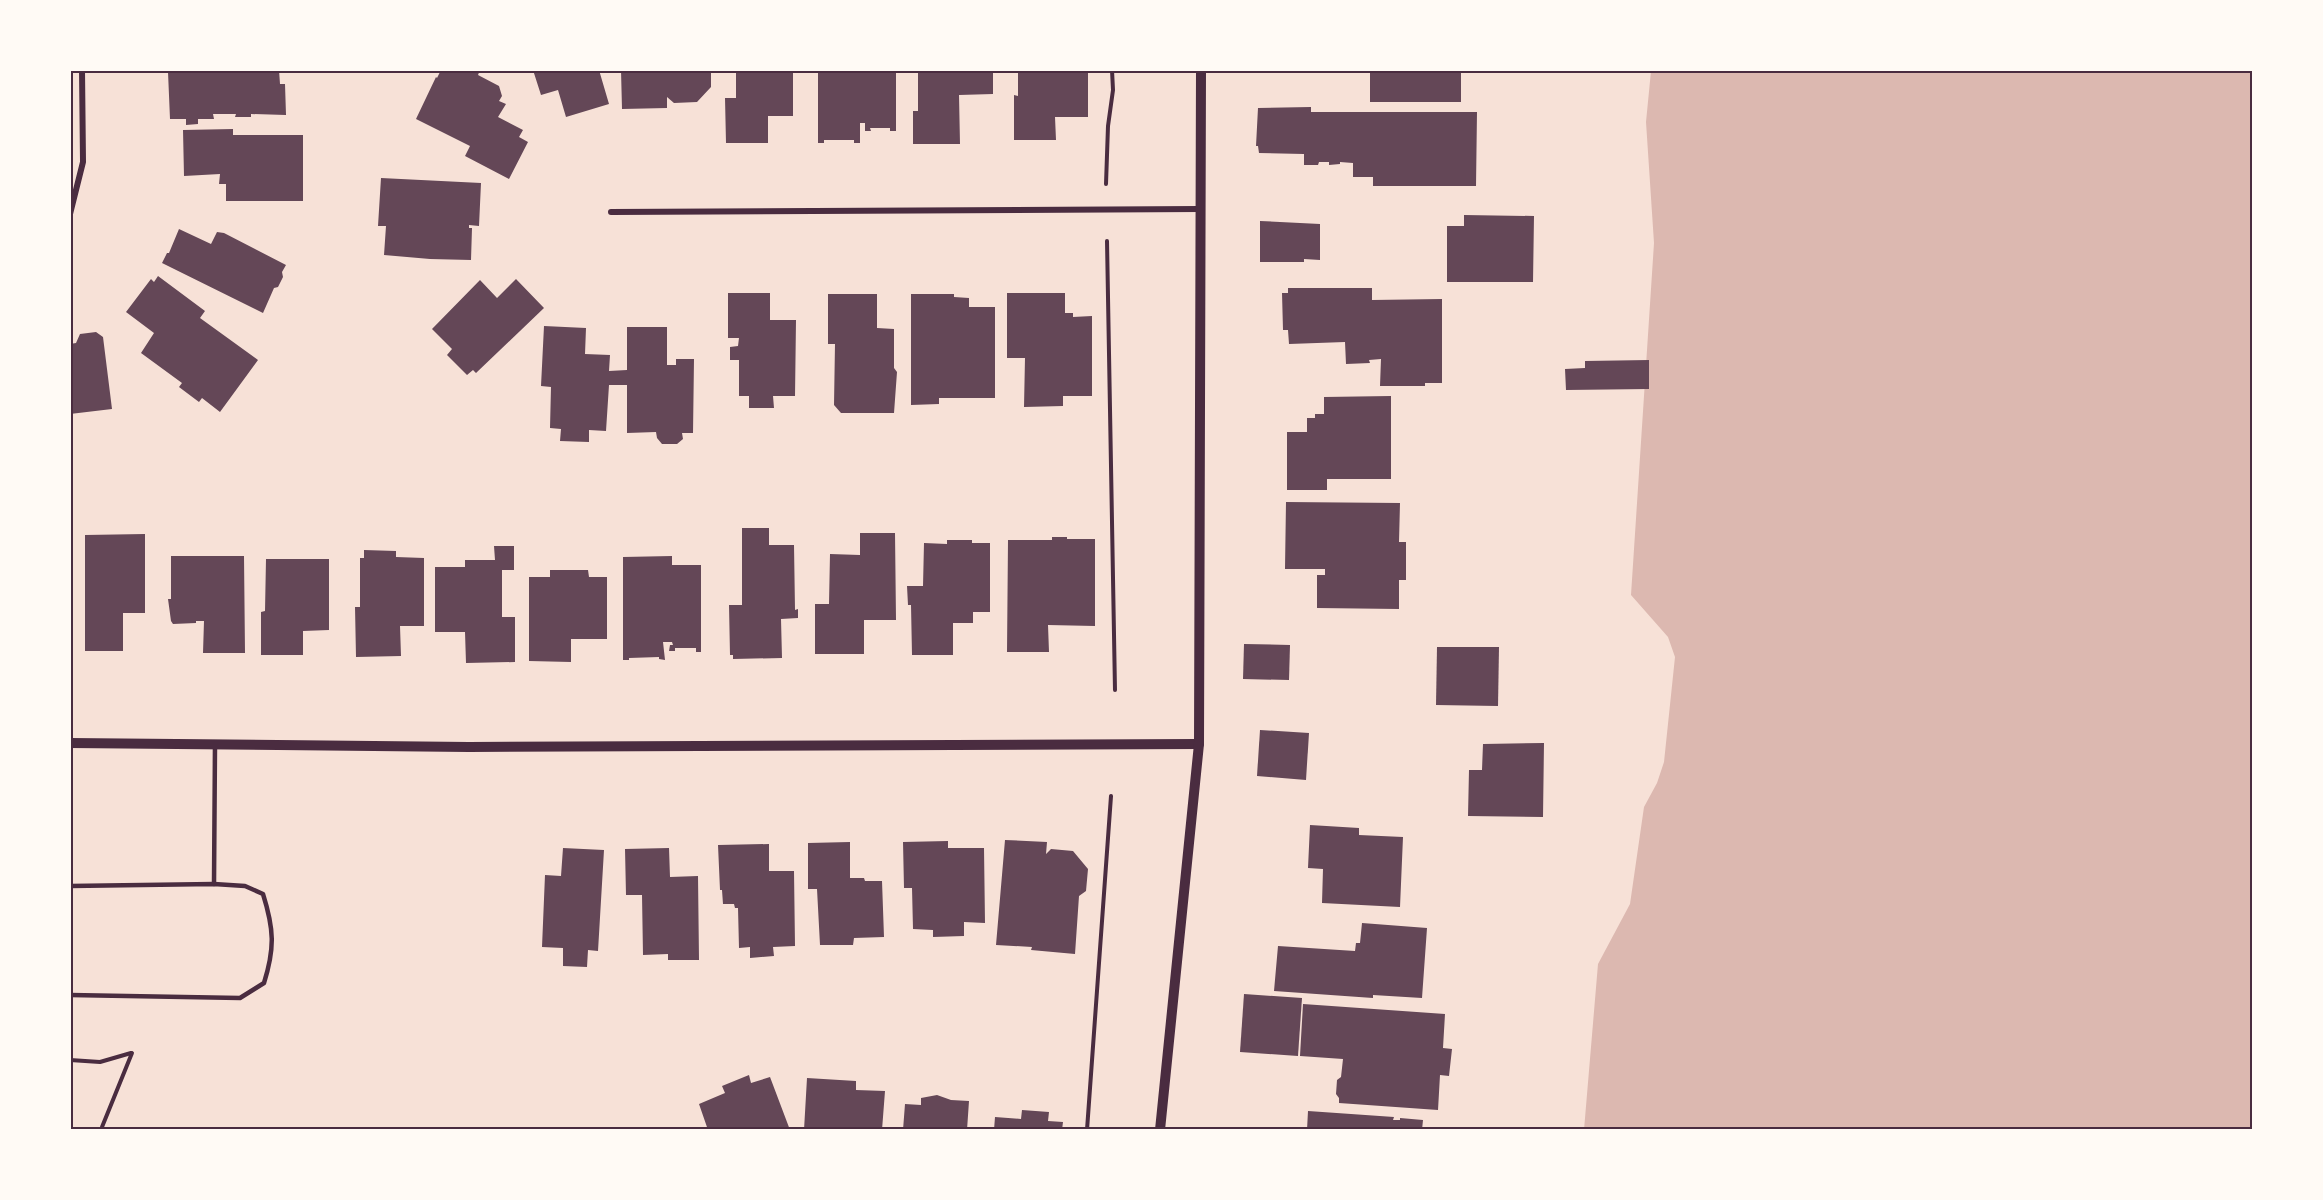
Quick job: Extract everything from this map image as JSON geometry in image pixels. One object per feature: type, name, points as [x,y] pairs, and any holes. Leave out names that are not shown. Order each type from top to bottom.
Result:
[{"type":"street","points":[[70,214],[82,162],[82,70]]},
{"type":"street","points":[[1160,1130],[1199,744],[1201,70]]},
{"type":"street","points":[[611,212],[1200,209]]},
{"type":"street","points":[[70,743],[469,747],[1199,744]]},
{"type":"lane","points":[[214,744],[214,884]]},
{"type":"lane","points":[[70,886],[214,884],[245,886],[263,894],[272,921],[272,957],[264,983],[240,998],[70,995]]},
{"type":"path","points":[[1106,184],[1108,126],[1113,90],[1112,70]]},
{"type":"path","points":[[1107,241],[1115,690]]},
{"type":"path","points":[[1088,1130],[1111,796]]},
{"type":"path","points":[[70,1060],[100,1062],[132,1053],[102,1127]]},
{"type":"shaded area","points":[[1651,71],[2252,71],[2252,1129],[1584,1130],[1598,964],[1630,904],[1644,807],[1657,783],[1664,762],[1675,657],[1668,637],[1631,595],[1654,243],[1646,122]]},
{"type":"building","points":[[208,70],[279,70],[280,84],[285,84],[286,115],[251,114],[251,117],[235,117],[236,114],[213,114],[214,119],[198,119],[198,124],[186,125],[186,119],[170,119],[168,72],[208,73]]},
{"type":"building","points":[[441,70],[480,70],[478,75],[499,86],[502,96],[499,101],[506,104],[498,117],[523,130],[519,137],[528,142],[509,179],[465,156],[470,146],[416,119]]},
{"type":"building","points":[[533,70],[599,70],[609,104],[566,117],[558,90],[541,95]]},
{"type":"building","points":[[621,70],[711,70],[711,87],[697,102],[674,103],[667,97],[667,108],[622,109]]},
{"type":"building","points":[[736,70],[793,70],[793,116],[768,116],[768,143],[726,143],[725,98],[736,98]]},
{"type":"building","points":[[818,70],[896,70],[896,131],[890,131],[890,128],[870,128],[871,131],[865,131],[865,123],[860,123],[860,143],[854,143],[854,140],[824,140],[824,143],[818,143]]},
{"type":"building","points":[[918,70],[993,70],[993,94],[959,95],[960,144],[913,144],[913,111],[918,111]]},
{"type":"building","points":[[1018,70],[1088,70],[1088,117],[1055,117],[1056,140],[1014,140],[1014,95],[1018,96]]},
{"type":"building","points":[[1370,70],[1461,70],[1461,102],[1370,102]]},
{"type":"building","points":[[1311,107],[1311,112],[1477,112],[1476,186],[1373,186],[1373,177],[1353,177],[1353,163],[1340,162],[1340,164],[1329,165],[1329,162],[1319,162],[1318,165],[1304,165],[1304,154],[1259,153],[1258,146],[1256,146],[1258,108]]},
{"type":"building","points":[[233,129],[233,135],[303,135],[303,201],[226,201],[226,184],[219,184],[220,174],[184,176],[183,130]]},
{"type":"building","points":[[381,178],[481,183],[479,226],[469,225],[469,228],[472,228],[471,260],[384,255],[386,226],[378,226]]},
{"type":"building","points":[[1464,215],[1534,216],[1533,282],[1447,282],[1447,226],[1464,226]]},
{"type":"building","points":[[1260,221],[1320,224],[1320,260],[1260,262]]},
{"type":"building","points":[[179,229],[211,244],[217,232],[224,233],[286,265],[282,272],[283,277],[278,287],[274,288],[263,313],[162,263]]},
{"type":"building","points":[[158,276],[205,311],[200,318],[258,360],[220,412],[202,398],[199,402],[179,387],[182,383],[141,353],[154,333],[126,312],[151,279],[154,282]]},
{"type":"building","points":[[516,279],[544,308],[476,373],[473,370],[467,375],[447,355],[452,349],[432,329],[480,280],[497,298]]},
{"type":"building","points":[[1288,288],[1372,288],[1372,300],[1442,299],[1442,383],[1425,383],[1425,386],[1380,386],[1381,359],[1369,360],[1370,363],[1346,364],[1345,342],[1289,344],[1288,330],[1283,330],[1282,293],[1288,293]]},
{"type":"building","points":[[728,293],[770,293],[770,320],[796,320],[795,396],[773,396],[774,408],[749,408],[749,396],[739,396],[739,360],[730,360],[730,347],[738,346],[739,338],[728,338]]},
{"type":"building","points":[[1007,293],[1065,293],[1065,313],[1073,313],[1073,317],[1092,316],[1092,396],[1063,396],[1063,406],[1024,407],[1025,358],[1007,358]]},
{"type":"building","points":[[828,294],[877,294],[877,328],[894,329],[894,368],[897,372],[894,413],[841,413],[834,405],[835,344],[828,344]]},
{"type":"building","points":[[911,294],[954,294],[954,297],[969,298],[969,307],[995,307],[995,398],[939,398],[939,404],[911,405]]},
{"type":"building","points":[[544,326],[586,328],[585,354],[610,355],[609,371],[627,370],[627,327],[667,327],[667,365],[676,365],[676,359],[694,359],[693,433],[682,433],[683,439],[677,444],[662,444],[656,432],[627,433],[627,385],[609,385],[606,431],[589,430],[589,442],[560,441],[561,429],[550,428],[551,387],[541,386]]},
{"type":"building","points":[[96,332],[103,337],[112,409],[70,414],[70,344],[76,343],[80,334]]},
{"type":"building","points":[[1649,360],[1649,389],[1566,390],[1565,369],[1585,368],[1585,361]]},
{"type":"building","points":[[1391,396],[1391,479],[1327,479],[1327,490],[1287,490],[1287,432],[1307,432],[1307,418],[1315,418],[1315,414],[1324,414],[1324,397]]},
{"type":"building","points":[[1286,502],[1400,503],[1399,542],[1406,542],[1406,580],[1399,580],[1399,609],[1317,608],[1317,575],[1325,575],[1325,569],[1285,569]]},
{"type":"building","points":[[742,528],[769,528],[769,545],[794,545],[795,610],[798,609],[798,618],[781,619],[782,658],[733,659],[733,655],[730,655],[729,605],[742,605]]},
{"type":"building","points":[[860,533],[895,533],[896,620],[864,620],[864,654],[815,654],[815,604],[829,604],[830,554],[860,555]]},
{"type":"building","points":[[145,534],[145,613],[123,613],[123,651],[85,651],[85,535]]},
{"type":"building","points":[[1052,537],[1095,539],[1095,626],[1048,625],[1049,652],[1007,652],[1008,540],[1052,540]]},
{"type":"building","points":[[947,540],[990,543],[990,612],[973,612],[973,623],[953,623],[953,655],[912,655],[911,605],[908,605],[907,586],[923,586],[924,543],[947,544]]},
{"type":"building","points":[[494,546],[514,546],[514,570],[502,570],[502,617],[515,617],[515,662],[466,663],[465,632],[435,632],[435,567],[465,567],[465,560],[495,560]]},
{"type":"building","points":[[364,550],[396,551],[396,557],[424,558],[424,626],[400,626],[401,656],[356,657],[355,607],[360,607],[360,558],[364,558]]},
{"type":"building","points":[[171,556],[244,556],[245,653],[203,653],[204,621],[173,624],[168,599],[171,599]]},
{"type":"building","points":[[672,556],[672,565],[701,565],[701,652],[696,652],[696,648],[675,648],[675,651],[669,651],[670,645],[673,645],[672,642],[663,642],[665,660],[659,657],[623,660],[623,557]]},
{"type":"building","points":[[266,559],[329,559],[329,630],[303,631],[303,655],[261,655],[261,612],[265,611]]},
{"type":"building","points":[[550,570],[588,570],[589,577],[607,577],[607,639],[571,639],[571,662],[529,661],[529,577],[550,577]]},
{"type":"building","points":[[1244,644],[1290,645],[1289,680],[1243,679]]},
{"type":"building","points":[[1437,647],[1499,647],[1498,706],[1436,705]]},
{"type":"building","points":[[1260,730],[1309,733],[1306,780],[1257,776]]},
{"type":"building","points":[[1544,743],[1543,817],[1468,816],[1469,770],[1482,770],[1483,744]]},
{"type":"building","points":[[1310,825],[1359,828],[1359,835],[1403,837],[1400,907],[1322,903],[1323,869],[1308,868]]},
{"type":"building","points":[[1005,840],[1047,842],[1046,854],[1051,849],[1073,851],[1088,869],[1086,891],[1079,896],[1075,954],[1031,950],[1032,947],[996,945]]},
{"type":"building","points":[[948,841],[948,848],[984,848],[985,923],[964,922],[964,936],[933,937],[933,930],[913,929],[912,888],[904,888],[903,842]]},
{"type":"building","points":[[850,842],[850,878],[882,881],[884,937],[854,938],[853,945],[820,945],[817,889],[808,889],[808,843]]},
{"type":"building","points":[[769,844],[769,871],[794,871],[795,946],[773,947],[774,956],[750,958],[750,947],[739,948],[738,908],[735,908],[734,904],[723,904],[722,890],[720,890],[718,845]]},
{"type":"building","points":[[563,848],[604,850],[598,951],[588,950],[587,967],[563,966],[563,948],[542,947],[545,875],[561,876]]},
{"type":"building","points":[[669,848],[670,877],[698,876],[699,960],[668,960],[668,954],[643,955],[642,895],[626,895],[625,849]]},
{"type":"building","points":[[1362,923],[1427,928],[1422,998],[1373,995],[1373,998],[1274,991],[1278,946],[1355,951],[1356,943],[1360,943]]},
{"type":"building","points":[[1244,994],[1302,998],[1298,1056],[1240,1052]]},
{"type":"building","points":[[1303,1004],[1445,1014],[1443,1048],[1452,1049],[1449,1076],[1440,1075],[1438,1110],[1339,1103],[1336,1094],[1337,1080],[1341,1077],[1343,1059],[1300,1056]]},
{"type":"building","points":[[749,1075],[751,1083],[770,1077],[790,1130],[708,1130],[699,1104],[725,1093],[722,1086]]},
{"type":"building","points":[[807,1078],[856,1081],[856,1090],[885,1091],[882,1130],[804,1130]]},
{"type":"building","points":[[937,1095],[951,1100],[969,1101],[967,1130],[903,1130],[905,1104],[921,1105],[921,1098]]},
{"type":"building","points":[[1022,1110],[1049,1112],[1048,1121],[1063,1122],[1062,1130],[994,1130],[995,1117],[1021,1119]]},
{"type":"building","points":[[1308,1111],[1394,1117],[1393,1120],[1400,1120],[1400,1118],[1423,1120],[1422,1130],[1307,1130]]}]
